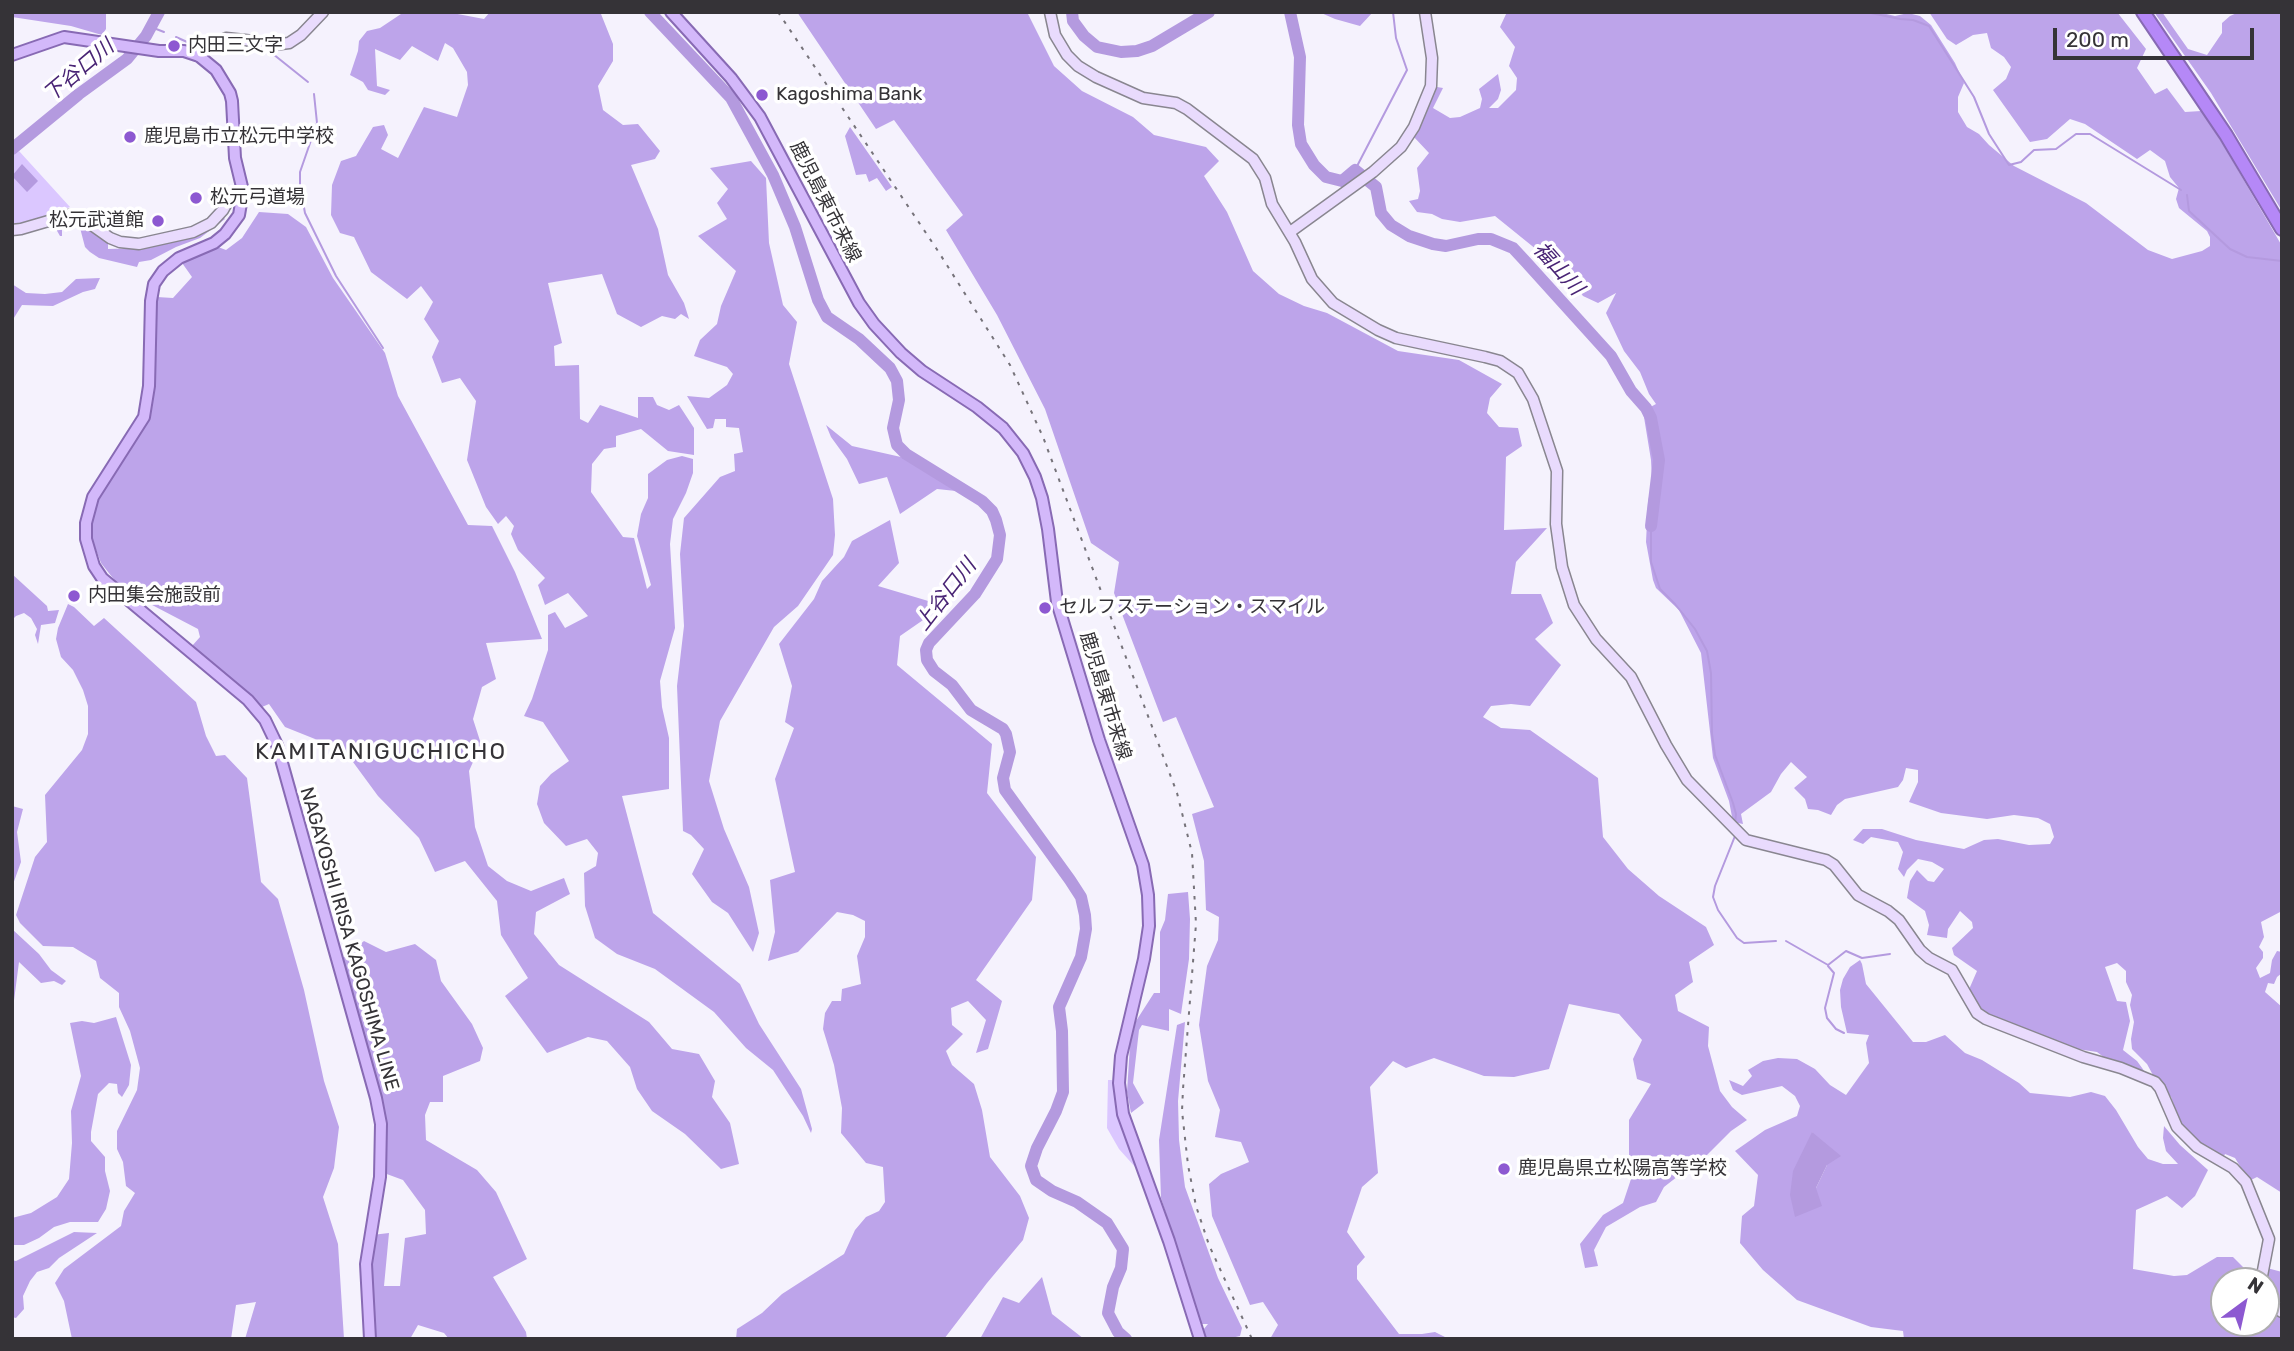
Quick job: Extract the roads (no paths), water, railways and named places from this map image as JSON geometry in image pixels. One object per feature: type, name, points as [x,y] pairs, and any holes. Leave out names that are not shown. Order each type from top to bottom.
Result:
[{"type":"highway","points":[[2143,12],[2202,97],[2282,229]]},
{"type":"main road","name":"鹿児島東市来線","points":[[671,12],[731,78],[760,117],[859,303],[874,324],[895,348],[922,371],[977,407],[1003,428],[1023,453],[1035,477],[1048,529],[1057,602],[1143,865],[1148,895],[1147,937],[1121,1056],[1119,1083],[1123,1114],[1169,1241],[1199,1339]]},
{"type":"main road","points":[[12,55],[64,37],[159,51],[184,51],[199,56],[216,70],[230,93],[235,158],[243,191]]},
{"type":"main road","name":"NAGAYOSHI IRISA KAGOSHIMA LINE","points":[[243,191],[239,215],[225,234],[214,243],[179,258],[163,271],[154,284],[151,301],[149,386],[144,417],[93,497],[86,523],[86,539],[94,566],[102,578],[248,700],[265,720],[277,745],[381,1124],[380,1177],[366,1264],[370,1339]]},
{"type":"street","points":[[199,56],[226,38],[289,43],[301,35],[323,12]]},
{"type":"street","points":[[1050,12],[1055,35],[1067,55],[1078,66],[1143,98],[1176,103],[1187,108],[1253,159],[1265,178],[1272,204],[1290,232],[1312,279],[1334,303],[1396,338],[1500,361],[1518,373],[1533,399],[1557,471],[1556,524],[1562,567],[1574,606],[1591,633],[1631,677],[1678,768],[1746,840],[1826,860],[1834,865],[1858,895],[1888,911],[1899,920],[1920,950],[1952,970],[1977,1013],[1986,1019],[2155,1082],[2177,1127],[2197,1147],[2233,1168],[2246,1182],[2269,1238],[2264,1267]]},
{"type":"street","points":[[1290,232],[1373,172],[1401,147],[1414,127],[1431,86],[1432,58],[1425,12]]},
{"type":"street","points":[[12,230],[69,215],[86,221],[110,238],[139,244],[193,232],[211,223],[232,194],[243,191]]},
{"type":"waterway","name":"下谷口川","points":[[12,149],[127,59],[146,36],[159,12]]},
{"type":"waterway","name":"上谷口川","points":[[650,12],[731,98],[773,175],[795,227],[818,300],[827,317],[859,339],[890,368],[897,381],[899,400],[893,428],[897,445],[906,454],[982,501],[992,511],[996,520],[1000,535],[997,559],[975,594],[929,643],[926,650],[927,660],[934,671],[952,685],[971,710],[1003,729],[1010,752],[1003,778],[1005,790],[1081,897],[1086,929],[1081,957],[1059,1007],[1063,1092],[1031,1166],[1036,1180],[1052,1191],[1077,1202],[1107,1223],[1123,1249],[1121,1268],[1113,1287],[1108,1313],[1118,1332],[1126,1339]]},
{"type":"waterway","name":"福山川","points":[[1072,12],[1073,21],[1097,47],[1121,52],[1152,46],[1209,12]]},
{"type":"waterway","name":"福山川","points":[[1290,12],[1300,57],[1298,125],[1301,144],[1314,165],[1326,177],[1342,181],[1355,170],[1376,187],[1381,213],[1391,225],[1409,236],[1446,246],[1491,239],[1513,248],[1611,356],[1631,391],[1651,418],[1659,460],[1651,526]]},
{"type":"waterway","points":[[1355,170],[1407,70],[1396,38],[1393,12]]},
{"type":"waterway","points":[[1866,12],[1913,20],[1929,26],[1974,97],[1989,134],[2009,165],[2021,162],[2034,150],[2056,149],[2076,134],[2090,134],[2181,190]]},
{"type":"waterway","points":[[151,27],[164,32]]},
{"type":"waterway","points":[[176,37],[196,46]]},
{"type":"waterway","points":[[273,54],[308,82]]},
{"type":"waterway","points":[[314,94],[317,123],[300,172],[305,213],[336,276],[383,348]]},
{"type":"waterway","points":[[2187,195],[2189,211],[2230,249],[2247,257],[2282,261]]},
{"type":"waterway","points":[[1651,526],[1651,562],[1660,589],[1695,629],[1707,651],[1711,673],[1715,755],[1733,803],[1735,824]]},
{"type":"waterway","points":[[1735,836],[1715,886],[1713,897],[1718,910],[1737,938],[1744,943],[1776,941]]},
{"type":"waterway","points":[[1786,941],[1828,965],[1846,951],[1862,958],[1890,954]]},
{"type":"waterway","points":[[1828,966],[1834,973],[1825,1008],[1827,1018],[1836,1029],[1844,1033]]},
{"type":"railway","points":[[778,12],[938,251],[1010,365],[1043,437],[1177,793],[1192,853],[1196,924],[1182,1111],[1188,1165],[1196,1206],[1209,1245],[1252,1339]]},
{"type":"place","name":"内田三文字","points":[[174,46]]},
{"type":"place","name":"Kagoshima Bank","points":[[762,95]]},
{"type":"place","name":"鹿児島市立松元中学校","points":[[130,137]]},
{"type":"place","name":"松元弓道場","points":[[196,198]]},
{"type":"place","name":"松元武道館","points":[[158,221]]},
{"type":"place","name":"内田集会施設前","points":[[74,596]]},
{"type":"place","name":"セルフステーション・スマイル","points":[[1045,608]]},
{"type":"place","name":"鹿児島県立松陽高等学校","points":[[1504,1169]]},
{"type":"district","name":"KAMITANIGUCHICHO","points":[[381,752]]}]
